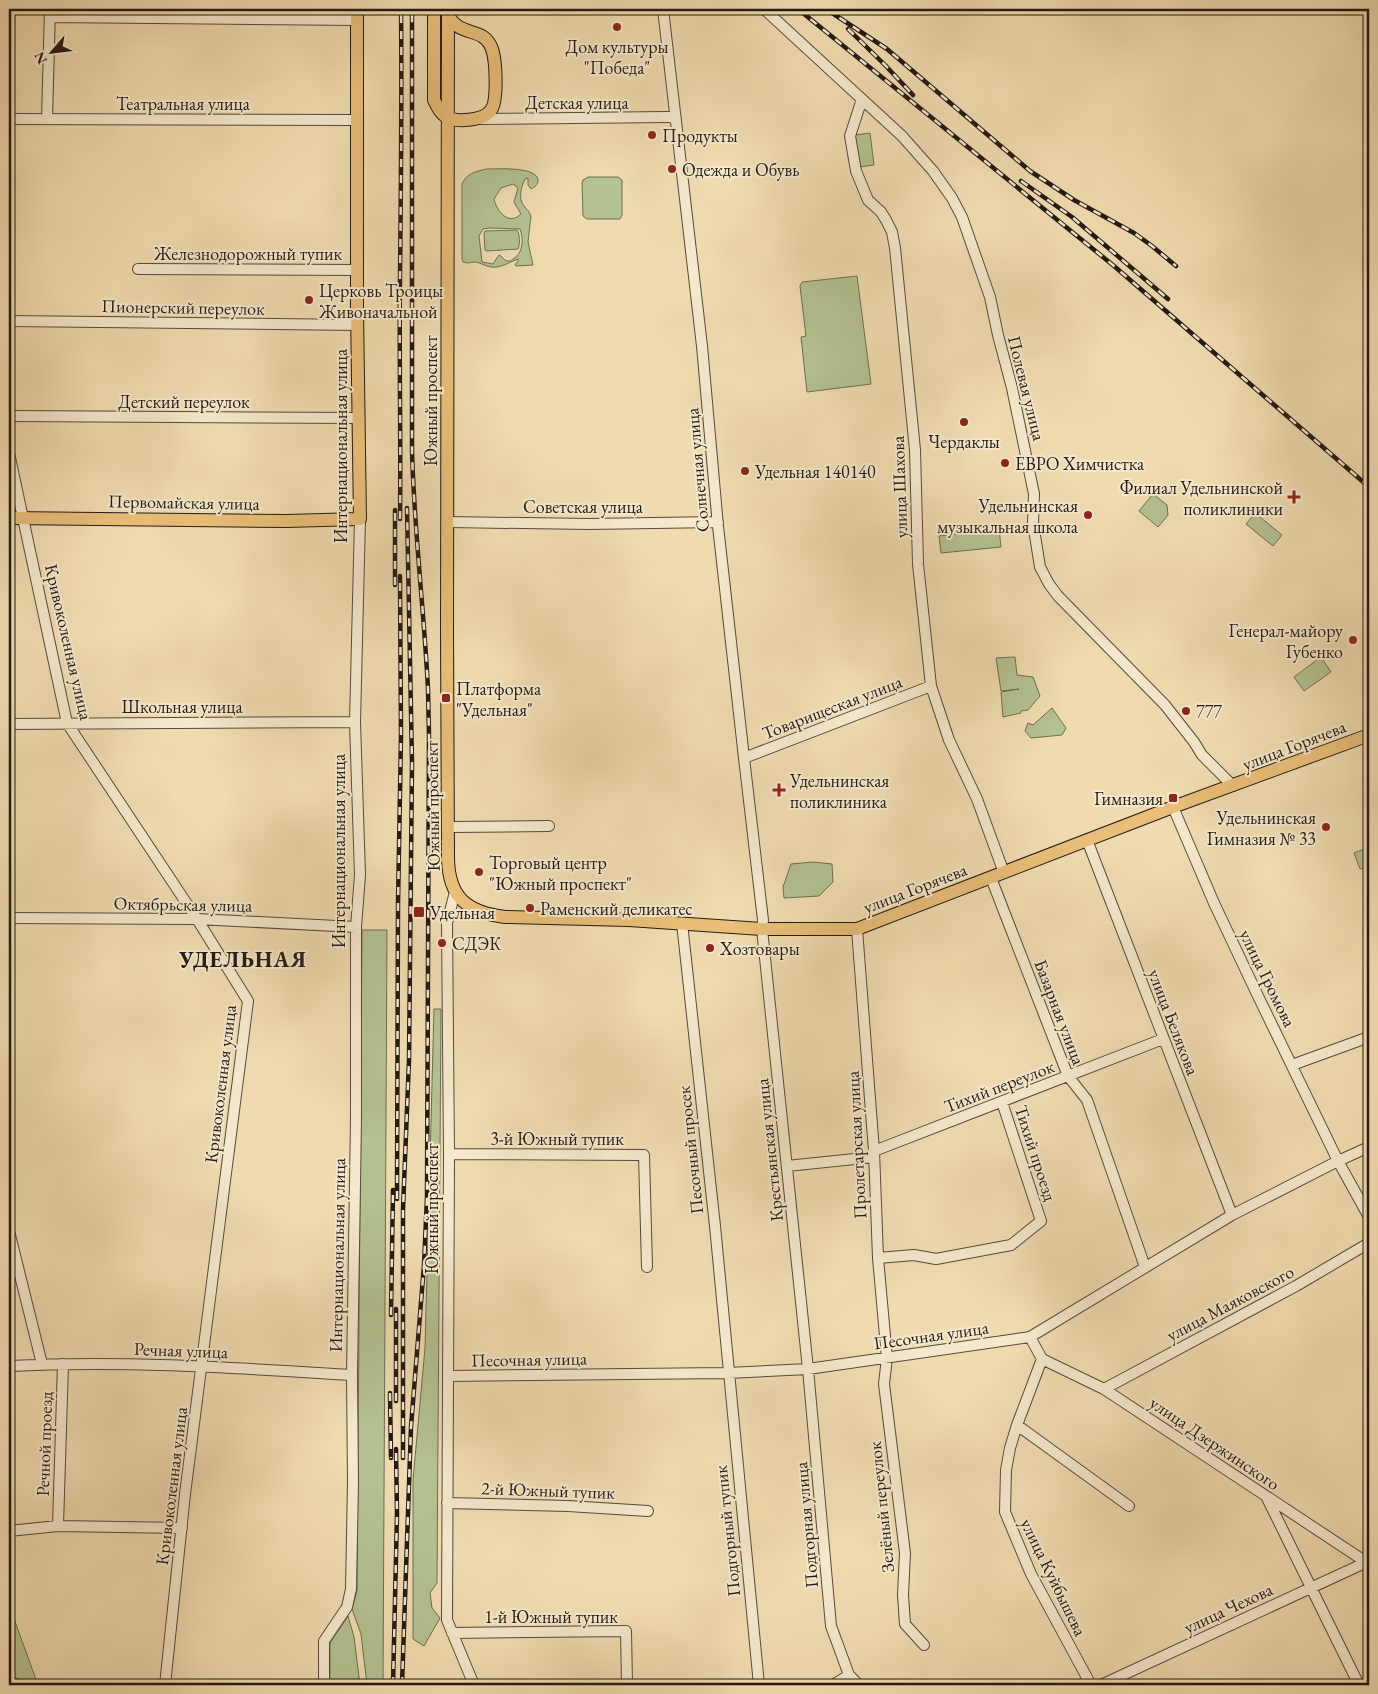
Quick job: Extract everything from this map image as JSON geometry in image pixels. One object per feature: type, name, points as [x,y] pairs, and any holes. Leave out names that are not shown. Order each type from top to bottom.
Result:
[{"type":"main road","points":[[434,9],[434,100],[437,107],[449,118],[477,119],[490,113],[494,103],[494,62],[492,51],[489,43],[483,36],[454,25],[448,12]]},
{"type":"main road","name":"Южный проспект","points":[[448,12],[448,873],[455,892]]},
{"type":"main road","name":"Интернациональная улица","points":[[357,14],[357,325],[360,519]]},
{"type":"main road","points":[[449,49],[456,37],[468,31]]},
{"type":"main road","name":"Первомайская улица","points":[[9,518],[286,521],[360,519]]},
{"type":"main road","name":"улица Горячева","points":[[455,892],[464,903],[493,916],[682,923],[762,929],[858,929],[1173,807],[1369,735]]},
{"type":"street","name":"Солнечная улица","points":[[663,9],[702,346],[718,522],[763,920],[762,929]]},
{"type":"street","name":"Полевая улица","points":[[764,9],[902,136],[933,171],[952,198],[969,233],[990,297],[1025,447],[1034,494],[1033,523],[1038,557],[1043,572],[1058,596],[1148,687],[1177,720],[1202,755],[1233,786]]},
{"type":"street","points":[[47,119],[50,13],[357,14]]},
{"type":"street","name":"улица Шахова","points":[[862,99],[850,136],[856,171],[868,200],[881,212],[886,220],[892,232],[895,248],[915,450],[918,564],[931,686],[949,740],[977,798],[1004,873]]},
{"type":"street","name":"Детская улица","points":[[477,119],[671,117],[676,120]]},
{"type":"street","name":"Театральная улица","points":[[9,119],[357,120]]},
{"type":"street","name":"Железнодорожный тупик","points":[[138,269],[357,270]]},
{"type":"street","name":"Пионерский переулок","points":[[9,321],[357,325]]},
{"type":"street","name":"Детский переулок","points":[[9,416],[358,418]]},
{"type":"street","name":"Кривоколенная улица","points":[[9,453],[67,723],[248,1001],[164,1685]]},
{"type":"street","name":"Интернациональная улица","points":[[324,1685],[324,1641],[347,1607],[352,1589],[356,927],[360,875],[355,722],[360,519]]},
{"type":"street","name":"Советская улица","points":[[447,522],[589,524],[718,522]]},
{"type":"street","name":"Товарищеская улица","points":[[744,758],[931,686]]},
{"type":"street","name":"Школьная улица","points":[[9,724],[355,722]]},
{"type":"street","name":"улица Громова","points":[[1173,807],[1214,903],[1338,1161],[1369,1217]]},
{"type":"street","points":[[448,827],[549,826]]},
{"type":"street","name":"улица Белякова","points":[[1087,840],[1162,1039],[1232,1215]]},
{"type":"street","name":"Базарная улица","points":[[991,878],[1068,1076],[1087,1100],[1144,1268]]},
{"type":"street","name":"Южный проспект","points":[[455,892],[447,923],[449,1154],[447,1620],[474,1685]]},
{"type":"street","name":"Октябрьская улица","points":[[9,918],[197,920],[356,927]]},
{"type":"street","name":"Песочный просек","points":[[682,923],[715,1226],[728,1373]]},
{"type":"street","name":"Крестьянская улица","points":[[762,929],[808,1369]]},
{"type":"street","name":"Пролетарская улица","points":[[858,929],[886,1358]]},
{"type":"street","points":[[1292,1065],[1369,1037]]},
{"type":"street","name":"Тихий переулок","points":[[787,1166],[874,1154],[1162,1039]]},
{"type":"street","name":"Тихий проезд","points":[[878,1258],[914,1255],[936,1259],[1011,1245],[1041,1221],[1002,1102]]},
{"type":"street","name":"Песочная улица","points":[[448,1376],[728,1373],[808,1369],[1030,1337],[1232,1215],[1369,1147]]},
{"type":"street","name":"3-й Южный тупик","points":[[449,1154],[644,1155],[647,1267]]},
{"type":"street","points":[[9,1231],[42,1364]]},
{"type":"street","name":"улица Маяковского","points":[[1104,1389],[1296,1286],[1369,1244]]},
{"type":"street","points":[[1030,1337],[1042,1359]]},
{"type":"street","name":"Зелёный переулок","points":[[886,1358],[884,1384],[905,1554],[903,1595],[905,1624],[924,1645]]},
{"type":"street","name":"улица Дзержинского","points":[[1042,1359],[1104,1389],[1266,1497],[1368,1562]]},
{"type":"street","name":"улица Куйбышева","points":[[1042,1359],[1017,1425],[1006,1470],[1005,1512],[1031,1574],[1091,1685]]},
{"type":"street","name":"Речная улица","points":[[9,1366],[63,1364],[202,1366],[352,1375]]},
{"type":"street","name":"Речной проезд","points":[[58,1526],[63,1364]]},
{"type":"street","name":"Подгорная улица","points":[[808,1369],[831,1626],[849,1675]]},
{"type":"street","name":"Подгорный тупик","points":[[728,1373],[759,1685]]},
{"type":"street","points":[[1017,1425],[1129,1506]]},
{"type":"street","points":[[1266,1497],[1360,1685]]},
{"type":"street","name":"2-й Южный тупик","points":[[447,1503],[568,1506],[648,1511]]},
{"type":"street","points":[[9,1531],[58,1526],[182,1528]]},
{"type":"street","name":"улица Чехова","points":[[1101,1685],[1368,1562]]},
{"type":"street","name":"1-й Южный тупик","points":[[452,1633],[626,1631],[627,1685]]},
{"type":"street","points":[[834,1685],[849,1675],[859,1685]]},
{"type":"green space","points":[[870,133],[874,165],[859,167],[855,135]]},
{"type":"green space","points":[[486,169],[523,170],[531,172],[538,180],[535,187],[531,189],[528,185],[528,178],[525,179],[521,189],[522,203],[531,216],[528,242],[533,265],[516,266],[518,259],[503,266],[495,267],[476,262],[463,262],[462,184],[469,175]],"holes":[[[513,184],[518,188],[514,202],[521,214],[512,219],[501,213],[494,199],[501,188]],[[483,229],[520,229],[522,246],[519,254],[508,261],[499,255],[493,264],[482,262],[479,236]]]},
{"type":"green space","points":[[588,177],[618,177],[622,180],[622,215],[620,219],[587,219],[583,216],[582,183]]},
{"type":"green space","points":[[517,230],[519,234],[518,249],[485,250],[485,231]]},
{"type":"green space","points":[[857,276],[871,384],[807,392],[801,337],[806,336],[800,286],[802,282]]},
{"type":"green space","points":[[1153,494],[1167,505],[1168,515],[1158,527],[1139,511]]},
{"type":"green space","points":[[1255,513],[1282,535],[1273,546],[1246,524]]},
{"type":"green space","points":[[999,529],[1001,547],[941,553],[939,536]]},
{"type":"green space","points":[[1015,657],[1017,675],[1033,677],[1040,696],[1028,710],[1003,717],[1001,692],[1019,689],[1001,691],[996,658]]},
{"type":"green space","points":[[1321,657],[1331,672],[1304,691],[1294,677]]},
{"type":"green space","points":[[1052,708],[1066,728],[1062,735],[1031,738],[1025,731],[1028,723],[1033,725]]},
{"type":"green space","points":[[1369,847],[1369,866],[1360,869],[1354,853]]},
{"type":"green space","points":[[813,862],[832,864],[833,882],[819,896],[784,898],[783,887],[791,864]]},
{"type":"green space","points":[[362,930],[387,930],[383,1685],[367,1685],[361,1634],[352,1609],[357,1591]]},
{"type":"green space","points":[[434,1009],[441,1009],[437,1583],[430,1593],[432,1608],[440,1618],[424,1646],[413,1639],[413,1480],[425,1348]]},
{"type":"green space","points":[[9,1605],[38,1685],[9,1685]]},
{"type":"green space","points":[[348,1616],[354,1637],[360,1685],[330,1685],[330,1643]]},
{"type":"waterway","points":[[9,1676],[31,1685]]},
{"type":"railway","points":[[400,519],[401,9]]},
{"type":"railway","points":[[402,1685],[411,1427],[424,1265],[427,1197],[429,736],[428,689],[412,450],[412,9]]},
{"type":"railway","points":[[798,9],[1114,266],[1369,487]]},
{"type":"railway","points":[[826,9],[887,49],[1030,171],[1074,200],[1134,233],[1176,266]]},
{"type":"railway","points":[[848,29],[913,95]]},
{"type":"railway","points":[[1021,181],[1072,217],[1168,299]]},
{"type":"railway","points":[[403,1458],[403,1209],[409,1060],[412,763],[407,508]]},
{"type":"railway","points":[[395,510],[395,585]]},
{"type":"railway","points":[[397,1199],[398,904],[401,736],[400,576]]},
{"type":"railway","points":[[391,1315],[393,1190]]},
{"type":"railway","points":[[396,1309],[396,1401]]},
{"type":"railway","points":[[390,1393],[391,1458]]},
{"type":"railway","points":[[393,1685],[397,1514],[396,1449]]},
{"type":"place","name":"Дом культуры \"Победа\"","points":[[617,27]]},
{"type":"place","name":"Продукты","points":[[652,135]]},
{"type":"place","name":"Одежда и Обувь","points":[[672,169]]},
{"type":"place","name":"Церковь Троицы Живоначальной","points":[[309,300]]},
{"type":"place","name":"Чердаклы","points":[[964,422]]},
{"type":"place","name":"ЕВРО Химчистка","points":[[1005,463]]},
{"type":"place","name":"Удельная 140140","points":[[745,471]]},
{"type":"place","name":"Филиал Удельнинской поликлиники","points":[[1294,497]]},
{"type":"place","name":"Удельнинская музыкальная школа","points":[[1088,515]]},
{"type":"place","name":"Генерал-майору Губенко","points":[[1353,640]]},
{"type":"place","name":"Платформа \"Удельная\"","points":[[446,698]]},
{"type":"place","name":"777","points":[[1186,711]]},
{"type":"place","name":"Удельнинская поликлиника","points":[[779,790]]},
{"type":"place","name":"Гимназия","points":[[1173,798]]},
{"type":"place","name":"Удельнинская Гимназия № 33","points":[[1326,827]]},
{"type":"place","name":"Торговый центр \"Южный проспект\"","points":[[479,872]]},
{"type":"place","name":"Раменский деликатес","points":[[530,908]]},
{"type":"place","name":"Удельная","points":[[419,912]]},
{"type":"place","name":"СДЭК","points":[[442,943]]},
{"type":"place","name":"Хозтовары","points":[[710,948]]},
{"type":"district","name":"УДЕЛЬНАЯ","points":[[243,959]]}]
